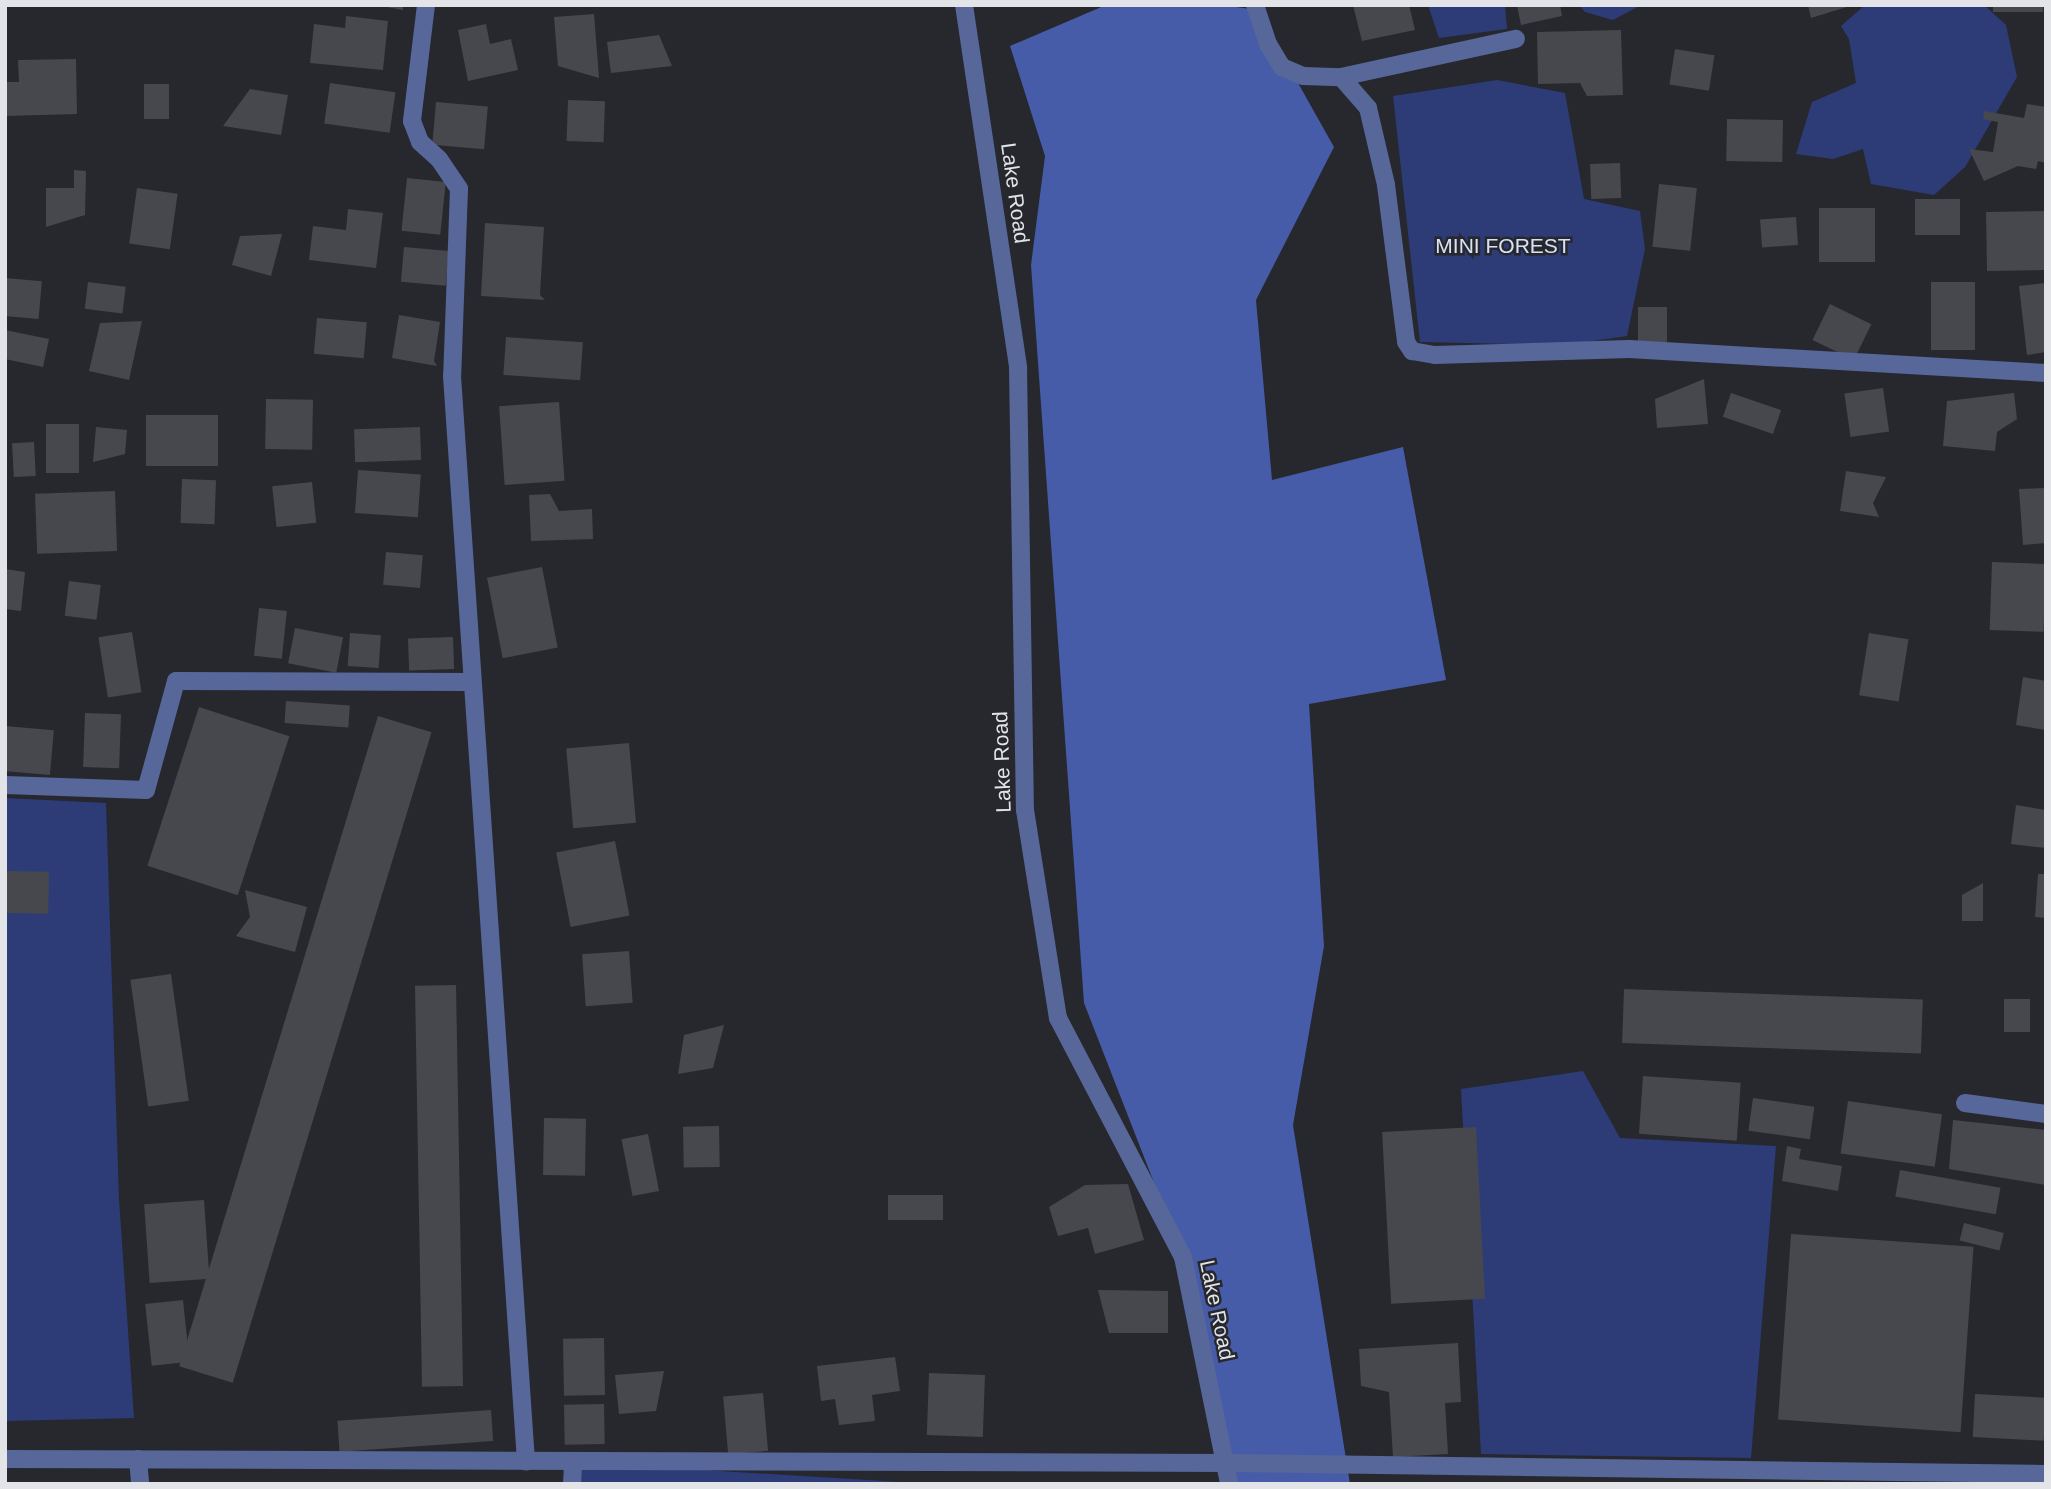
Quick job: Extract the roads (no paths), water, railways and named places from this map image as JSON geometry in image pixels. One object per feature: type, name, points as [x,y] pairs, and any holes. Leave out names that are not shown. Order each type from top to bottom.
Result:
[{"type":"street","points":[[426,5],[412,121],[420,142],[439,159],[459,189],[452,376],[526,1461]]},
{"type":"street","name":"Lake Road","points":[[964,5],[1018,369],[1025,810],[1058,1018],[1183,1257],[1227,1463],[1229,1484]]},
{"type":"street","points":[[1255,5],[1268,44],[1282,68],[1303,76],[1341,77],[1516,39]]},
{"type":"street","points":[[1341,77],[1368,108],[1386,185],[1405,342],[1412,351],[1435,355],[1629,349],[2046,373]]},
{"type":"street","points":[[5,785],[146,790],[176,681],[471,682]]},
{"type":"street","points":[[1965,1102],[2046,1114]]},
{"type":"street","points":[[5,1459],[1227,1463],[2046,1474]]},
{"type":"street","points":[[138,1459],[139,1484]]},
{"type":"street","points":[[572,1484],[573,1462]]},
{"type":"park label","name":"MINI FOREST","points":[[1503,246]]}]
